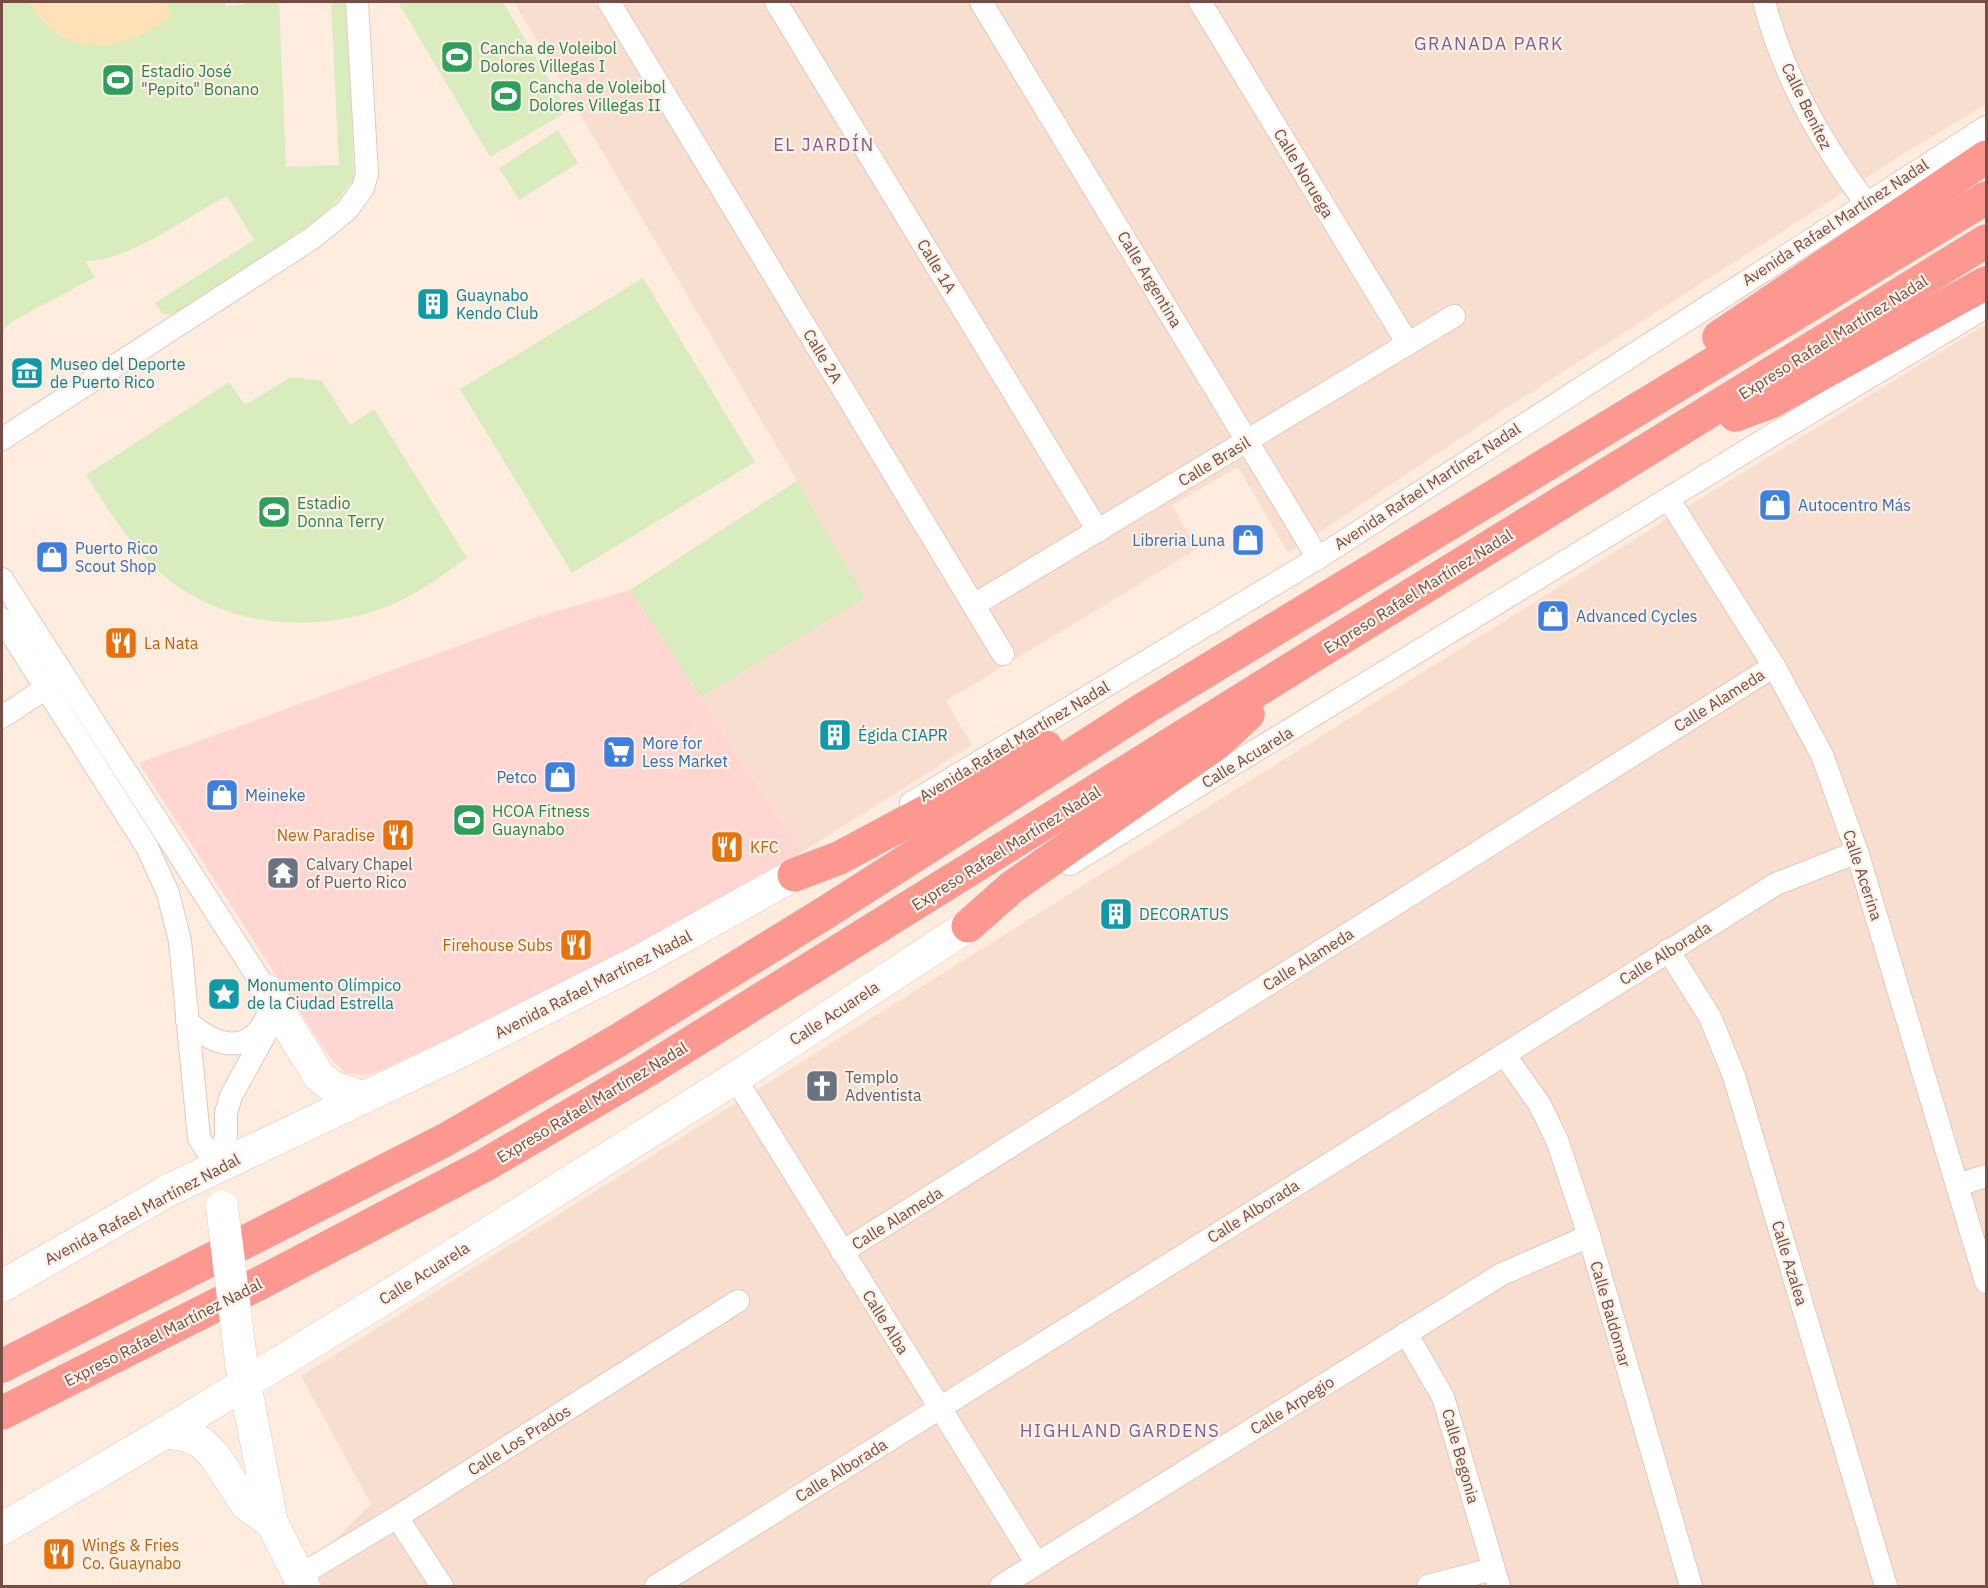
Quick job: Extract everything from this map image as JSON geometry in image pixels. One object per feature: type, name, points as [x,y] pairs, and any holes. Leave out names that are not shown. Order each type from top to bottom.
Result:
[{"type":"highway","points":[[1644,405],[1729,328],[1986,157]]},
{"type":"highway","points":[[2,1366],[445,1140],[607,1046],[828,911],[1145,708],[1986,198]]},
{"type":"highway","name":"Expreso Rafael Martínez Nadal","points":[[2,1413],[258,1284],[495,1160],[641,1074],[1309,658],[1986,241]]},
{"type":"highway","points":[[1666,440],[1770,402],[1986,283]]},
{"type":"highway","points":[[968,926],[1012,887],[1216,744],[1309,658]]},
{"type":"highway","points":[[789,878],[839,858],[1068,735],[1145,708]]},
{"type":"street","points":[[2,438],[285,257],[347,210],[363,188],[366,174],[357,2]]},
{"type":"street","name":"Calle 2A","points":[[609,2],[1003,654]]},
{"type":"street","name":"Calle 1A","points":[[776,2],[1098,531]]},
{"type":"street","name":"Calle Argentina","points":[[981,2],[1318,558]]},
{"type":"street","name":"Calle Noruega","points":[[1200,2],[1408,345]]},
{"type":"street","name":"Calle Benítez","points":[[1764,2],[1773,36],[1800,98],[1828,152],[1866,203]]},
{"type":"street","name":"Avenida Rafael Martínez Nadal","points":[[2,1286],[170,1190],[642,959],[789,878],[1318,558],[1986,127]]},
{"type":"street","points":[[1669,500],[1986,307]]},
{"type":"street","name":"Calle Brasil","points":[[974,605],[1454,316]]},
{"type":"street","name":"Calle Acerina","points":[[1669,500],[1774,666],[1822,755],[1857,852],[1986,1282]]},
{"type":"street","name":"Calle Acuarela","points":[[2,1529],[166,1432],[242,1372],[735,1078],[968,926],[1669,500]]},
{"type":"street","points":[[2,579],[55,682],[147,847],[168,893],[180,941],[200,1138],[217,1166]]},
{"type":"street","points":[[2,619],[55,682],[319,1076],[334,1088],[363,1097]]},
{"type":"street","name":"Calle Alameda","points":[[842,1252],[1774,666]]},
{"type":"street","points":[[2,717],[55,682]]},
{"type":"street","name":"Calle Alborada","points":[[656,1587],[1668,950],[1776,884],[1857,852]]},
{"type":"street","name":"Calle Azalea","points":[[1668,950],[1710,1017],[1734,1076],[1886,1587]]},
{"type":"street","points":[[187,1021],[209,1039],[229,1044],[237,1043],[261,1027],[267,1001]]},
{"type":"street","points":[[267,1001],[269,1027],[231,1096],[226,1113],[226,1136],[217,1166],[242,1372],[272,1523],[301,1581]]},
{"type":"street","name":"Calle Baldomar","points":[[1504,1054],[1540,1105],[1557,1140],[1589,1236],[1691,1587]]},
{"type":"street","name":"Calle Alba","points":[[735,1078],[1037,1564]]},
{"type":"street","points":[[1957,1185],[1986,1176]]},
{"type":"street","name":"Calle Arpegio","points":[[1001,1587],[1502,1274],[1589,1236]]},
{"type":"street","name":"Calle Los Prados","points":[[301,1581],[397,1517],[738,1301]]},
{"type":"street","name":"Calle Begonia","points":[[1406,1333],[1443,1396],[1496,1578]]},
{"type":"street","points":[[166,1432],[202,1443],[214,1455],[246,1504],[272,1523]]},
{"type":"street","points":[[397,1517],[442,1587]]},
{"type":"street","points":[[1428,1587],[1496,1578]]},
{"type":"shaded area","points":[[514,2],[1986,2],[1986,104],[1905,153],[1500,412],[1288,553],[1238,467],[1172,505],[1197,549],[946,701],[972,745],[802,852],[630,590],[797,481]]},
{"type":"shaded area","points":[[1986,324],[1986,1586],[289,1586],[371,1504],[301,1376],[1659,524]]},
{"type":"shaded area","points":[[630,590],[802,852],[702,913],[476,1026],[376,1072],[365,1075],[345,1073],[329,1057],[139,763],[543,615]]},
{"type":"green space","name":"Estadio José \"Pepito\" Bonano","points":[[2,2],[226,2],[226,6],[244,4],[244,2],[279,2],[286,167],[339,165],[331,2],[348,2],[354,179],[338,200],[315,221],[174,315],[163,314],[155,303],[254,240],[227,196],[139,246],[102,259],[85,261],[95,277],[13,321],[2,331]]},
{"type":"green space","points":[[398,2],[503,2],[568,111],[490,157]]},
{"type":"green space","points":[[558,130],[578,163],[519,200],[499,168]]},
{"type":"green space","points":[[643,278],[755,462],[572,573],[460,389]]},
{"type":"green space","name":"Estadio Donna Terry","points":[[291,377],[322,381],[350,425],[374,409],[467,558],[425,587],[398,602],[369,613],[308,623],[277,622],[247,617],[217,607],[189,594],[152,565],[122,528],[86,475],[229,382],[245,405]]},
{"type":"green space","points":[[797,481],[865,598],[701,697],[630,590]]},
{"type":"sand","points":[[29,2],[166,2],[171,16],[133,38],[114,44],[95,46],[77,43],[59,35],[43,21]]},
{"type":"place","name":"Cancha de Voleibol Dolores Villegas I","points":[[457,57]]},
{"type":"place","name":"Estadio José \"Pepito\" Bonano","points":[[118,80]]},
{"type":"place","name":"Cancha de Voleibol Dolores Villegas II","points":[[506,96]]},
{"type":"place","name":"Guaynabo Kendo Club","points":[[433,304]]},
{"type":"place","name":"Museo del Deporte de Puerto Rico","points":[[27,373]]},
{"type":"place","name":"Autocentro Más","points":[[1775,505]]},
{"type":"place","name":"Estadio Donna Terry","points":[[274,512]]},
{"type":"place","name":"Libreria Luna","points":[[1248,540]]},
{"type":"place","name":"Puerto Rico Scout Shop","points":[[52,557]]},
{"type":"place","name":"Advanced Cycles","points":[[1553,616]]},
{"type":"place","name":"La Nata","points":[[121,643]]},
{"type":"place","name":"Égida CIAPR","points":[[835,735]]},
{"type":"place","name":"More for Less Market","points":[[619,752]]},
{"type":"place","name":"Petco","points":[[560,777]]},
{"type":"place","name":"Meineke","points":[[222,795]]},
{"type":"place","name":"HCOA Fitness Guaynabo","points":[[469,820]]},
{"type":"place","name":"New Paradise","points":[[398,835]]},
{"type":"place","name":"KFC","points":[[727,847]]},
{"type":"place","name":"Calvary Chapel of Puerto Rico","points":[[283,873]]},
{"type":"place","name":"DECORATUS","points":[[1116,914]]},
{"type":"place","name":"Firehouse Subs","points":[[576,945]]},
{"type":"place","name":"Monumento Olímpico de la Ciudad Estrella","points":[[224,994]]},
{"type":"place","name":"Templo Adventista","points":[[822,1086]]},
{"type":"place","name":"Wings & Fries Co. Guaynabo","points":[[59,1554]]},
{"type":"district","name":"GRANADA PARK","points":[[1489,44]]},
{"type":"district","name":"EL JARDÍN","points":[[824,145]]},
{"type":"district","name":"HIGHLAND GARDENS","points":[[1120,1431]]}]
